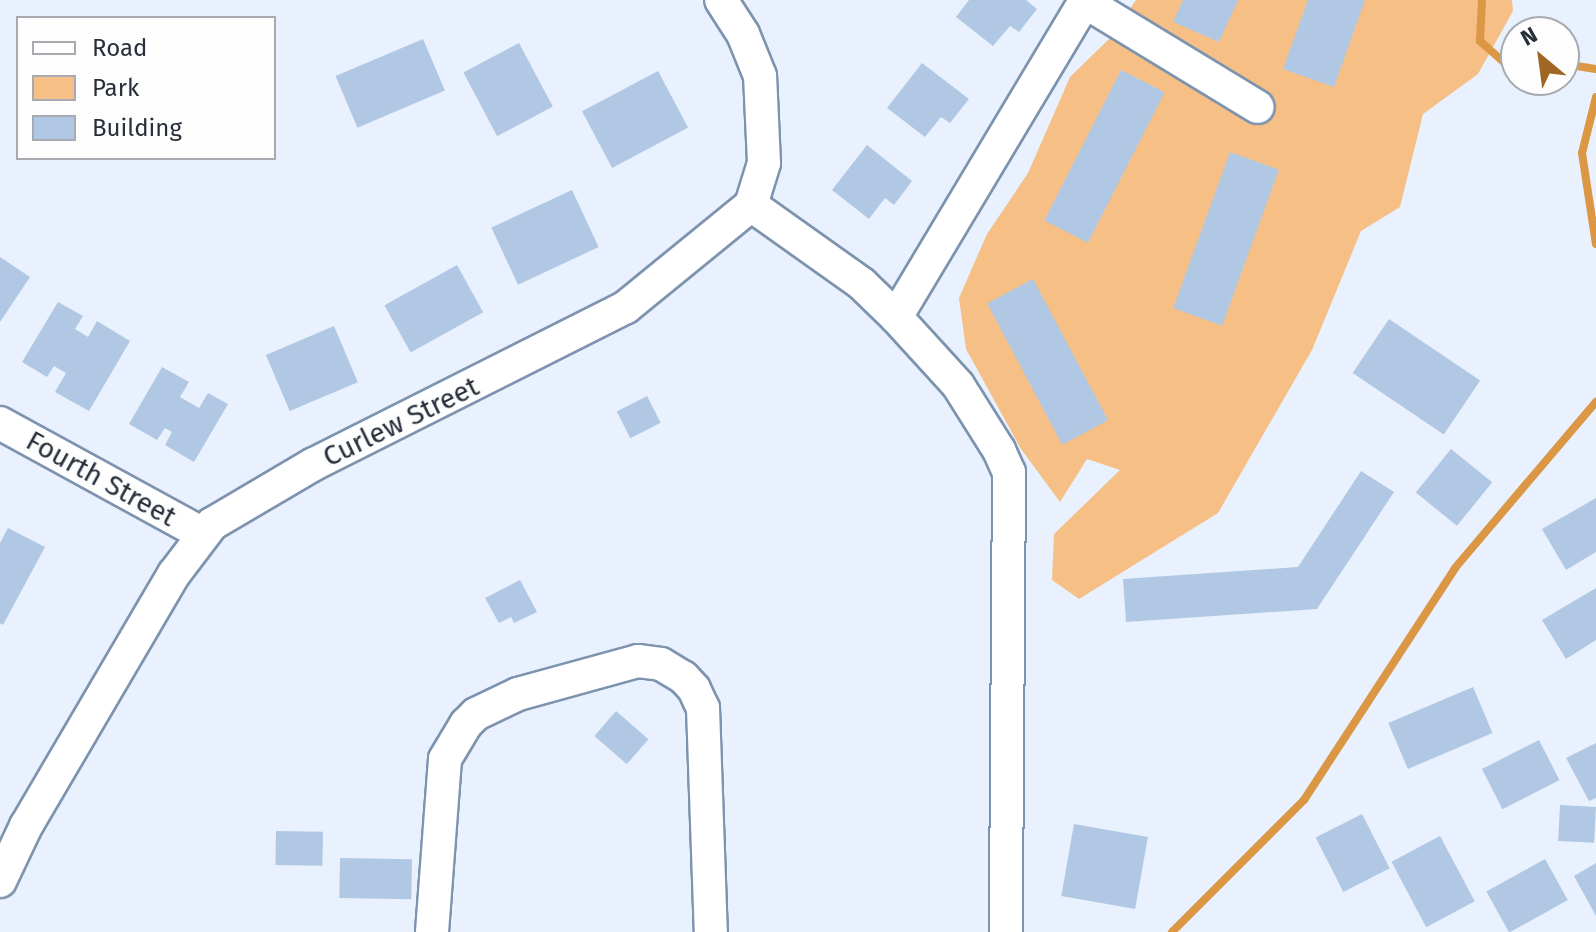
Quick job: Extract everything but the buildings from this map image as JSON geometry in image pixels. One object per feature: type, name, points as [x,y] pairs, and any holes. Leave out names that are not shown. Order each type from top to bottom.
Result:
[{"type":"street","points":[[721,0],[743,34],[760,76],[764,163],[751,205],[862,284],[896,317],[958,385],[999,450],[1009,472],[1006,932]]},
{"type":"street","points":[[896,317],[1086,1],[1258,107]]},
{"type":"street","name":"Curlew Street","points":[[0,881],[26,826],[174,574],[203,534],[224,516],[314,464],[626,307],[751,205]]},
{"type":"street","name":"Fourth Street","points":[[0,424],[203,534]]},
{"type":"street","points":[[432,932],[445,759],[454,740],[476,714],[518,694],[638,661],[661,664],[683,677],[694,689],[703,708],[711,932]]},
{"type":"green space","points":[[1136,0],[1512,0],[1513,11],[1510,16],[1500,16],[1500,34],[1478,74],[1423,114],[1400,207],[1361,231],[1312,350],[1218,513],[1079,599],[1052,580],[1054,534],[1120,470],[1087,459],[1060,502],[1021,449],[966,349],[959,298],[987,234],[1028,173],[1070,77],[1109,39]]},
{"type":"waterway","points":[[1482,0],[1480,41],[1500,59]]},
{"type":"waterway","points":[[1580,66],[1596,69]]},
{"type":"waterway","points":[[1596,97],[1582,153],[1596,244]]},
{"type":"waterway","points":[[1172,932],[1304,800],[1455,568],[1596,402]]}]
